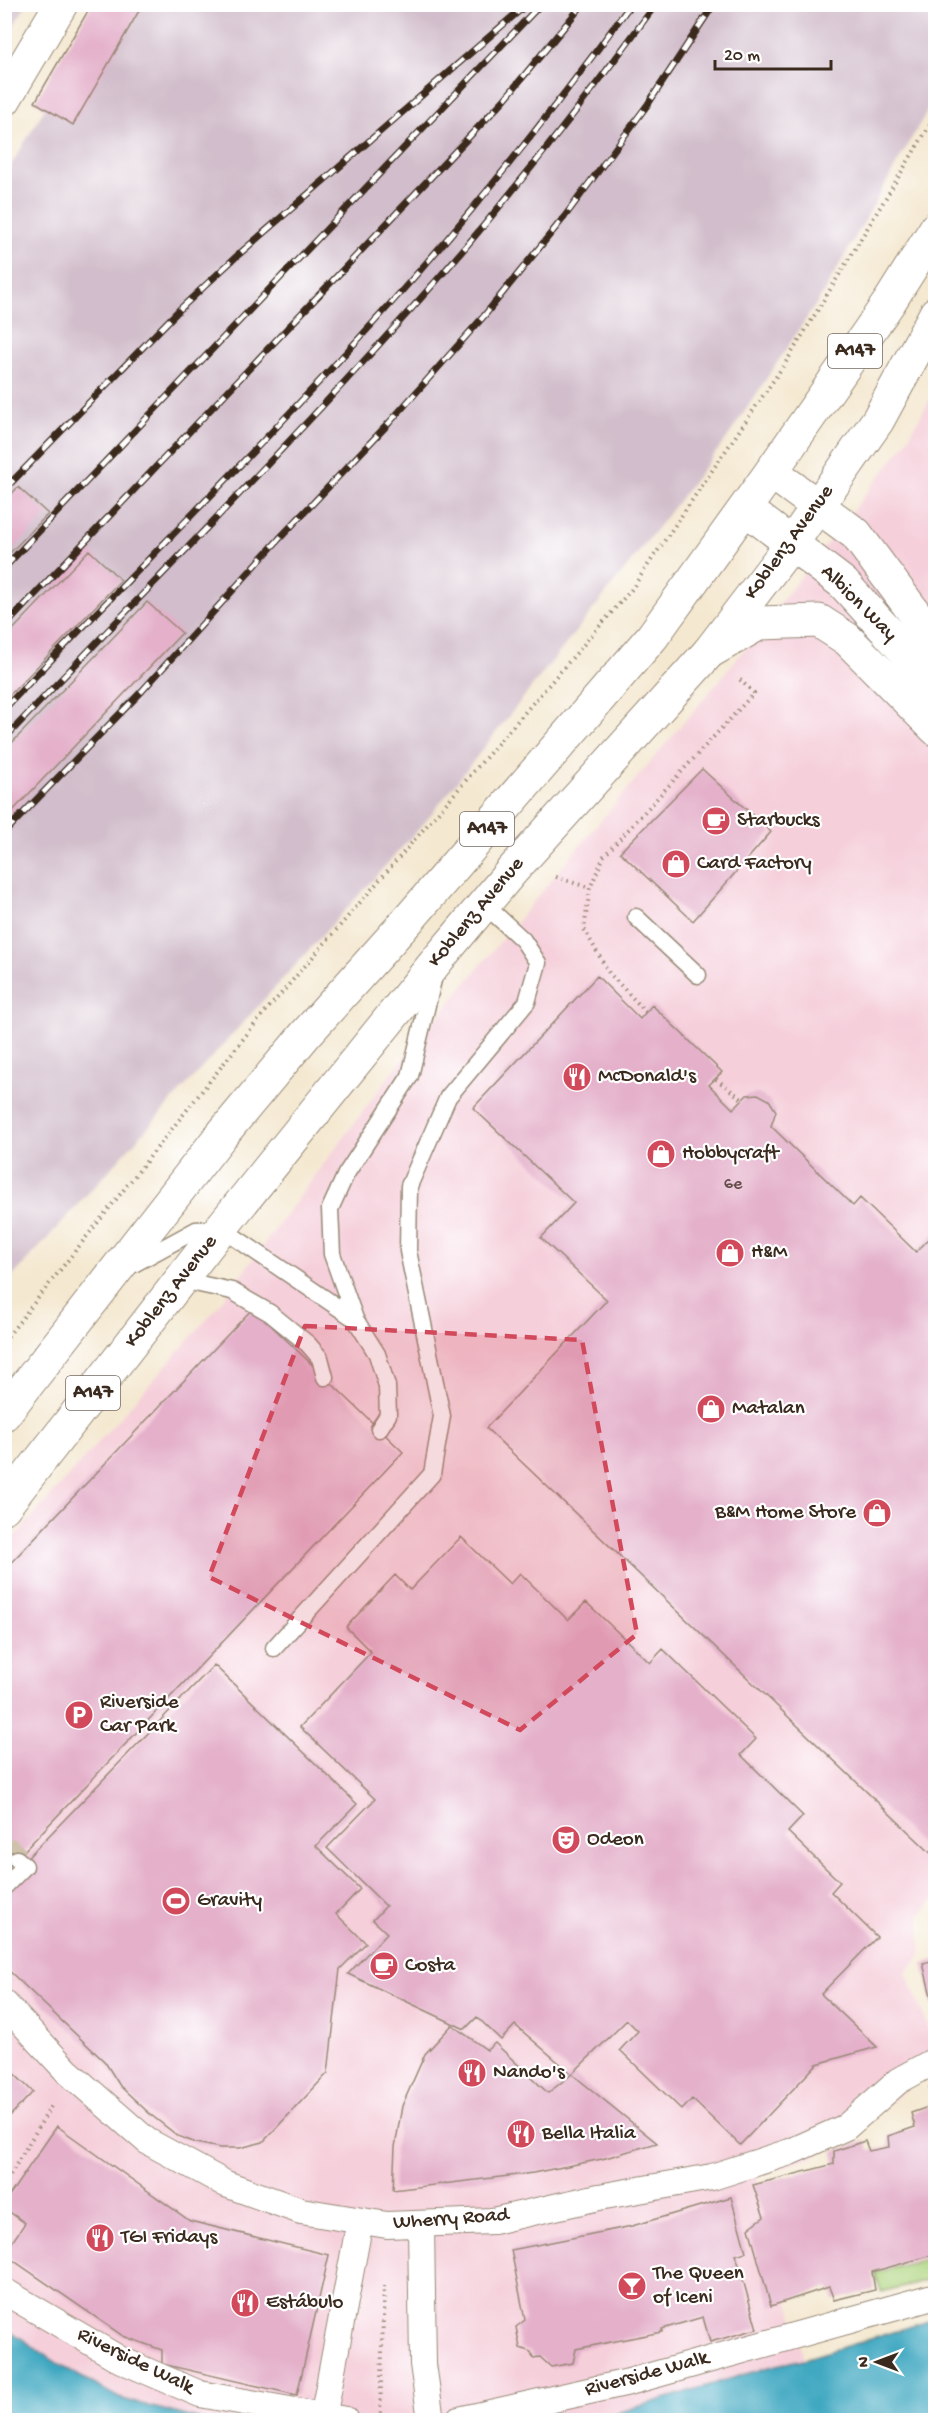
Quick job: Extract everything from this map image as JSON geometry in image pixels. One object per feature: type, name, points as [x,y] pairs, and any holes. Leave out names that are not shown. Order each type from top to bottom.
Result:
[{"type":"main road","points":[[4,100],[61,4]]},
{"type":"main road","name":"A147","points":[[4,1414],[219,1138],[305,1035],[409,919],[652,637],[746,509],[890,301],[936,228]]},
{"type":"main road","name":"Koblenz Avenue","points":[[4,1507],[221,1228],[511,872],[720,663],[792,543],[878,420],[936,313]]},
{"type":"main road","name":"Albion Way","points":[[771,472],[856,534],[936,642]]},
{"type":"main road","name":"Albion Way","points":[[746,509],[843,583],[936,685]]},
{"type":"main road","name":"Albion Way","points":[[720,663],[760,623],[819,621],[847,639],[936,729]]},
{"type":"street","name":"Wherry Road","points":[[4,2003],[70,2074],[147,2141],[226,2184],[301,2211],[387,2225],[493,2221],[712,2177],[790,2152],[846,2127],[898,2082],[936,2060]]},
{"type":"street","points":[[334,2419],[360,2221]]},
{"type":"street","points":[[421,2225],[423,2364],[431,2421]]},
{"type":"street","name":"Riverside Walk","points":[[4,2291],[121,2360],[200,2394],[334,2419]]},
{"type":"street","name":"Riverside Walk","points":[[459,2421],[629,2382],[936,2296]]},
{"type":"lane","points":[[274,1648],[432,1474],[442,1416],[408,1251],[409,1186],[448,1097],[527,1002],[538,963],[523,940],[485,904]]},
{"type":"lane","points":[[636,917],[698,975]]},
{"type":"lane","points":[[379,1429],[388,1415],[387,1386],[377,1354],[355,1319],[332,1254],[330,1209],[346,1174],[410,1076],[439,958]]},
{"type":"lane","points":[[111,1277],[196,1230],[221,1228],[355,1319]]},
{"type":"lane","points":[[181,1280],[232,1291],[270,1313],[308,1344],[320,1358],[325,1377]]},
{"type":"lane","points":[[4,1887],[25,1866],[17,1859]]},
{"type":"path","points":[[4,1341],[259,1018],[630,590],[788,359],[936,115]]},
{"type":"path","points":[[646,1012],[609,973],[584,929],[590,888],[604,856],[754,693],[720,663]]},
{"type":"path","points":[[716,1079],[742,1099]]},
{"type":"path","points":[[4,2185],[70,2074]]},
{"type":"path","points":[[380,2421],[384,2280]]},
{"type":"highlighted area","points":[[305,1326],[582,1340],[637,1634],[520,1730],[209,1577]]},
{"type":"shaded area","points":[[4,5],[26,5],[5,40]]},
{"type":"shaded area","points":[[107,5],[935,5],[935,97],[822,295],[727,438],[641,549],[425,822],[5,1285],[4,177]]},
{"type":"shaded area","points":[[935,390],[936,1898],[920,1915],[921,1955],[906,1973],[935,2043],[935,2072],[914,2083],[850,2136],[817,2155],[757,2177],[804,2359],[776,2365],[594,2420],[201,2420],[119,2398],[63,2367],[5,2327],[5,1548],[215,1310],[390,1075],[719,681],[905,444]]},
{"type":"green space","points":[[935,2257],[935,2278],[881,2292],[875,2273]]},
{"type":"water","points":[[935,2319],[935,2420],[594,2420],[776,2365],[804,2359]]},
{"type":"water","points":[[5,2327],[63,2367],[119,2398],[201,2420],[5,2420]]},
{"type":"building","points":[[92,4],[143,4],[73,125],[35,102]]},
{"type":"building","points":[[18,487],[48,514],[4,559],[4,502]]},
{"type":"building","points":[[89,550],[121,580],[4,701],[4,639]]},
{"type":"building","points":[[147,602],[182,633],[4,820],[4,751]]},
{"type":"building","points":[[702,769],[771,832],[693,921],[620,852]]},
{"type":"building","points":[[597,976],[640,1019],[652,1005],[722,1072],[709,1085],[733,1109],[747,1095],[758,1094],[769,1100],[776,1111],[771,1126],[853,1206],[860,1198],[916,1252],[936,1232],[936,1858],[486,1428],[607,1300],[541,1238],[574,1203],[473,1108]]},
{"type":"building","name":"Riverside Car Park","points":[[253,1308],[403,1452],[4,1872],[4,1570]]},
{"type":"building","name":"Odeon","points":[[461,1537],[510,1584],[520,1573],[568,1620],[586,1602],[650,1663],[663,1649],[756,1739],[741,1755],[803,1816],[788,1832],[840,1882],[831,1892],[877,1937],[821,1994],[877,2047],[817,2064],[740,2145],[692,2099],[682,2110],[620,2050],[638,2031],[627,2020],[572,2074],[515,2025],[501,2040],[477,2017],[465,2029],[348,1974],[387,1933],[373,1920],[386,1906],[327,1848],[375,1799],[300,1727],[371,1652],[346,1627],[395,1575],[410,1590]]},
{"type":"building","name":"Gravity","points":[[214,1665],[357,1804],[316,1846],[360,1889],[336,1914],[366,1943],[340,1969],[328,2073],[263,2142],[240,2148],[220,2148],[178,2136],[120,2086],[105,2062],[4,1966],[4,1882]]},
{"type":"building","points":[[936,1960],[936,2013],[935,2013],[923,1963]]},
{"type":"building","name":"Bella Italia","points":[[452,2025],[487,2050],[495,2043],[548,2093],[572,2074],[657,2143],[602,2159],[533,2173],[393,2190],[395,2147],[402,2106],[425,2054]]},
{"type":"building","points":[[4,2064],[33,2092],[4,2122]]},
{"type":"building","points":[[936,2085],[936,2254],[872,2272],[875,2290],[834,2300],[829,2287],[771,2306],[749,2228],[764,2217],[753,2185],[834,2164],[834,2151],[865,2141],[869,2151],[889,2147],[888,2136],[915,2127],[911,2113],[934,2105],[929,2087]]},
{"type":"building","points":[[57,2126],[190,2221],[329,2255],[297,2395],[162,2364],[162,2350],[123,2336],[4,2254],[25,2223],[4,2208],[4,2203]]},
{"type":"building","name":"The Queen of Iceni","points":[[731,2197],[746,2252],[736,2255],[757,2329],[710,2342],[703,2317],[662,2329],[662,2332],[576,2349],[573,2363],[551,2367],[540,2357],[533,2358],[531,2352],[520,2348],[516,2327],[525,2320],[511,2250],[632,2226]]},
{"type":"tunnel","points":[[4,1847],[17,1859]]},
{"type":"railway","points":[[4,490],[180,309],[238,255],[527,4]]},
{"type":"railway","points":[[4,568],[541,4]]},
{"type":"railway","points":[[4,627],[504,100],[583,4]]},
{"type":"railway","points":[[4,709],[254,451],[400,293],[519,152],[631,4]]},
{"type":"railway","points":[[4,739],[312,417],[444,272],[538,159],[656,4]]},
{"type":"railway","points":[[4,833],[142,691],[279,539],[389,423],[484,316],[565,216],[648,104],[714,4]]},
{"type":"place","name":"Starbucks","points":[[716,821]]},
{"type":"place","name":"Card Factory","points":[[676,864]]},
{"type":"place","name":"McDonald's","points":[[577,1077]]},
{"type":"place","name":"Hobbycraft","points":[[661,1154]]},
{"type":"place","name":"H&M","points":[[730,1253]]},
{"type":"place","name":"Matalan","points":[[711,1409]]},
{"type":"place","name":"B&M Home Store","points":[[877,1513]]},
{"type":"place","name":"Riverside Car Park","points":[[79,1715]]},
{"type":"place","name":"Odeon","points":[[566,1840]]},
{"type":"place","name":"Gravity","points":[[176,1901]]},
{"type":"place","name":"Costa","points":[[384,1966]]},
{"type":"place","name":"Nando's","points":[[472,2073]]},
{"type":"place","name":"Bella Italia","points":[[521,2134]]},
{"type":"place","name":"TGI Fridays","points":[[100,2238]]},
{"type":"place","name":"The Queen of Iceni","points":[[632,2286]]},
{"type":"place","name":"Estábulo","points":[[245,2303]]}]
